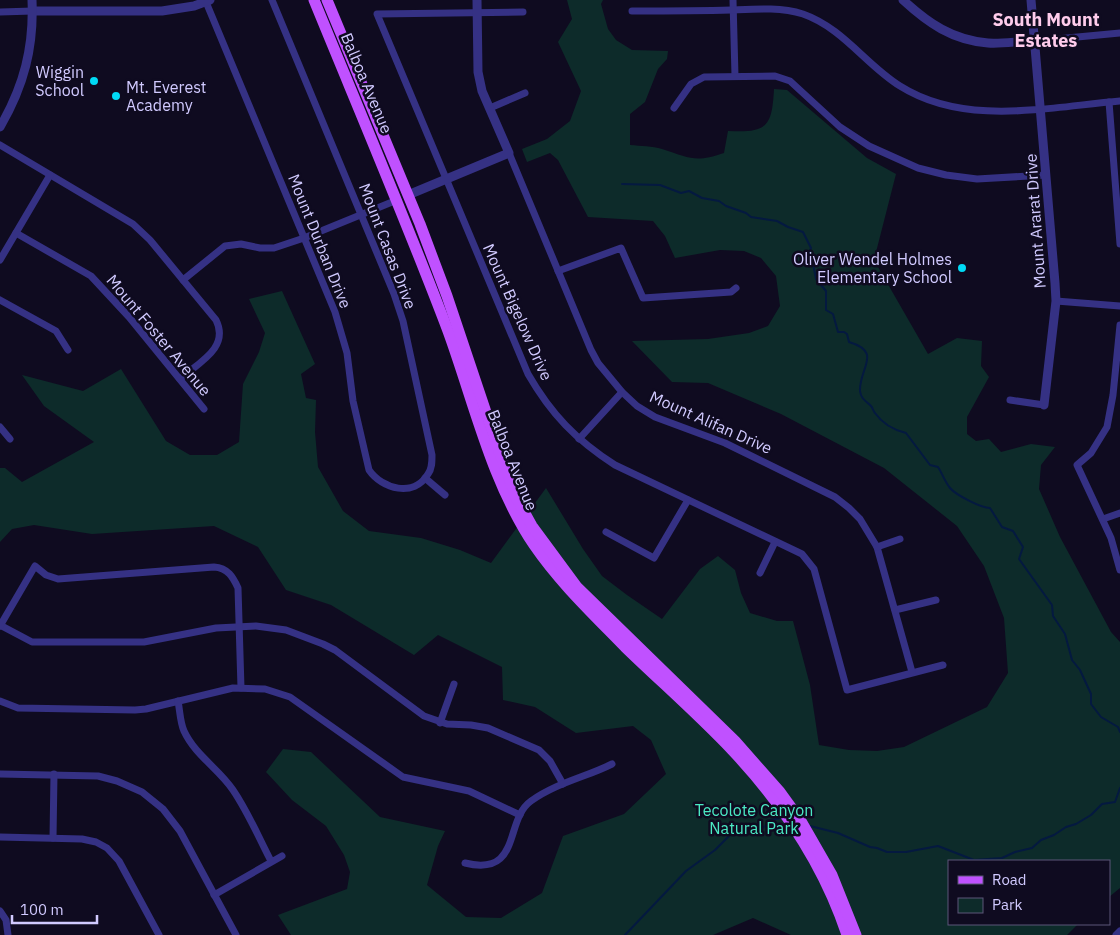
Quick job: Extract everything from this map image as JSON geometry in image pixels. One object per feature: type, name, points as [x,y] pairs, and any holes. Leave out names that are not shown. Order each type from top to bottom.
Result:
[{"type":"main road","name":"Balboa Avenue","points":[[314,0],[390,182],[448,332],[509,501],[525,530],[572,594],[731,749],[771,794],[794,827],[825,880],[847,935]]},
{"type":"main road","name":"Balboa Avenue","points":[[327,0],[420,224],[447,296],[516,497],[532,526],[577,587],[735,741],[780,792],[801,821],[832,876],[856,935]]},
{"type":"main road","points":[[390,182],[399,191],[408,195]]},
{"type":"main road","points":[[397,200],[409,207],[420,224]]},
{"type":"street","points":[[0,127],[11,108],[24,78],[31,44],[32,0]]},
{"type":"street","name":"Mount Casas Drive","points":[[272,0],[394,294],[402,321],[432,455],[431,468],[425,478]]},
{"type":"street","name":"Mount Alifan Drive","points":[[477,0],[478,72],[482,91],[591,350],[603,369],[622,392],[637,406],[655,417],[725,443],[835,497],[849,508],[860,519],[877,547],[912,672]]},
{"type":"street","points":[[733,0],[735,76]]},
{"type":"street","points":[[903,0],[932,25],[970,40],[989,43],[1035,41],[1120,33]]},
{"type":"street","name":"Mount Ararat Drive","points":[[1010,400],[1044,406],[1056,301],[1031,0]]},
{"type":"street","points":[[0,12],[162,11],[194,6],[208,1]]},
{"type":"street","name":"Mount Durban Drive","points":[[208,1],[342,332],[347,353],[353,401],[369,470],[380,482],[394,488],[412,487],[425,478]]},
{"type":"street","points":[[632,11],[768,8],[803,14],[842,36],[880,72],[901,87],[924,98],[948,106],[1007,111],[1120,101]]},
{"type":"street","points":[[477,12],[523,12]]},
{"type":"street","name":"Mount Bigelow Drive","points":[[477,12],[377,14],[528,374],[549,408],[564,426],[590,449],[615,465],[802,554],[814,569],[847,690],[912,672]]},
{"type":"street","points":[[674,108],[691,84],[699,78],[775,76],[790,81],[840,127],[869,146],[918,168],[946,176],[977,179],[1046,176]]},
{"type":"street","points":[[490,108],[526,93]]},
{"type":"street","points":[[1109,102],[1120,244]]},
{"type":"street","points":[[0,145],[133,224],[150,240],[216,320],[220,333],[218,344],[214,351],[180,379]]},
{"type":"street","points":[[408,195],[509,152]]},
{"type":"street","points":[[0,260],[50,175]]},
{"type":"street","points":[[183,280],[225,246],[241,244],[260,248],[274,248],[304,238],[397,200]]},
{"type":"street","name":"Mount Foster Avenue","points":[[16,233],[92,276],[129,317],[204,409]]},
{"type":"street","points":[[558,271],[621,248],[643,298],[731,292],[736,288]]},
{"type":"street","points":[[0,300],[56,330],[68,350]]},
{"type":"street","points":[[1056,301],[1120,306]]},
{"type":"street","points":[[1120,325],[1113,395],[1107,427],[1091,453],[1077,465],[1104,520],[1120,570]]},
{"type":"street","points":[[579,439],[622,392]]},
{"type":"street","points":[[0,427],[10,439]]},
{"type":"street","points":[[425,478],[445,495]]},
{"type":"street","points":[[606,532],[654,558],[688,500]]},
{"type":"street","points":[[1104,520],[1120,512]]},
{"type":"street","points":[[877,547],[900,539]]},
{"type":"street","points":[[760,573],[775,542]]},
{"type":"street","points":[[241,688],[239,626],[238,588],[232,576],[222,568],[214,567],[58,579],[46,575],[35,566],[0,625],[32,642],[144,642],[216,628],[239,626],[286,630],[335,650],[424,716],[440,723],[488,728],[539,750],[550,761],[563,784]]},
{"type":"street","points":[[895,610],[936,600]]},
{"type":"street","points":[[912,672],[943,665]]},
{"type":"street","points":[[440,723],[454,684]]},
{"type":"street","points":[[0,701],[18,708],[135,710],[241,688],[265,689],[290,697],[403,777],[469,791],[520,815]]},
{"type":"street","points":[[178,701],[184,730],[190,741],[199,754],[224,776],[234,791],[271,862]]},
{"type":"street","points":[[465,863],[484,866],[497,861],[512,841],[520,815],[525,806],[532,800],[563,784],[612,764]]},
{"type":"street","points":[[0,774],[98,776],[117,781],[142,792],[163,809],[180,831],[236,935]]},
{"type":"street","points":[[53,838],[54,774]]},
{"type":"street","points":[[0,837],[82,839],[96,842],[114,853],[159,935]]},
{"type":"street","points":[[214,895],[282,856]]},
{"type":"street","points":[[0,911],[6,920],[8,935]]},
{"type":"street","points":[[1116,935],[1120,931]]},
{"type":"green space","name":"Tecolote Canyon Natural Park","points":[[567,0],[603,0],[601,4],[608,29],[616,40],[632,50],[668,51],[667,59],[658,69],[645,102],[630,114],[630,145],[658,148],[699,159],[724,153],[728,131],[751,131],[765,125],[769,120],[771,112],[774,89],[787,90],[867,158],[896,174],[874,260],[928,354],[957,338],[982,341],[981,366],[989,377],[967,417],[967,434],[976,441],[989,439],[1001,452],[1031,444],[1055,447],[1041,465],[1039,489],[1060,537],[1111,632],[1120,642],[1120,888],[1110,896],[1110,860],[948,860],[948,925],[1077,925],[1067,935],[791,935],[753,918],[713,935],[291,935],[278,915],[347,889],[350,872],[344,855],[326,826],[292,800],[266,772],[283,749],[311,752],[380,817],[445,831],[438,846],[427,885],[466,917],[501,918],[542,893],[563,836],[624,814],[666,774],[651,740],[633,726],[576,733],[535,707],[503,700],[502,667],[438,635],[414,655],[331,605],[286,590],[258,547],[214,526],[92,534],[34,525],[12,529],[0,542],[0,468],[5,468],[22,482],[94,442],[44,406],[22,375],[83,391],[121,369],[166,441],[190,455],[217,455],[239,442],[243,384],[259,352],[265,333],[249,299],[282,291],[315,364],[301,374],[306,398],[316,400],[315,432],[318,467],[343,511],[369,531],[421,538],[460,550],[491,563],[546,488],[583,549],[602,576],[662,619],[700,569],[718,556],[735,570],[741,593],[750,613],[777,621],[793,621],[810,685],[819,745],[849,750],[877,751],[904,747],[987,707],[1008,673],[1004,618],[984,566],[957,526],[884,468],[781,414],[708,383],[672,382],[632,341],[708,339],[749,333],[768,326],[780,306],[776,276],[761,258],[744,251],[720,250],[675,258],[665,236],[653,221],[588,217],[558,160],[550,153],[527,162],[522,149],[547,139],[570,121],[581,91],[558,42],[572,19]]},
{"type":"waterway","points":[[622,184],[660,185],[681,193],[689,191],[702,198],[719,201],[751,217],[777,221],[803,232],[811,248],[807,259],[813,264],[816,279],[826,291],[826,310],[833,314],[838,332],[847,334],[849,342],[859,346],[865,351],[867,356],[860,391],[863,398],[885,423],[906,433],[930,465],[938,467],[948,486],[953,491],[975,504],[990,508],[1002,527],[1013,531],[1023,547],[1019,559],[1052,605],[1053,616],[1065,634],[1072,660],[1080,670],[1091,694],[1091,704],[1101,717],[1118,727],[1120,732]]},
{"type":"waterway","points":[[810,826],[838,833],[887,852],[906,852],[938,846],[974,860],[1002,858],[1015,852],[1032,848],[1041,840],[1091,815],[1102,804],[1115,802],[1120,788]]},
{"type":"waterway","points":[[625,935],[686,871],[715,850],[730,835],[753,833],[762,829],[770,820],[781,818]]},
{"type":"place","name":"Wiggin School","points":[[94,81]]},
{"type":"place","name":"Mt. Everest Academy","points":[[116,96]]},
{"type":"place","name":"Oliver Wendel Holmes Elementary School","points":[[962,268]]},
{"type":"district","name":"South Mount Estates","points":[[1046,30]]}]
